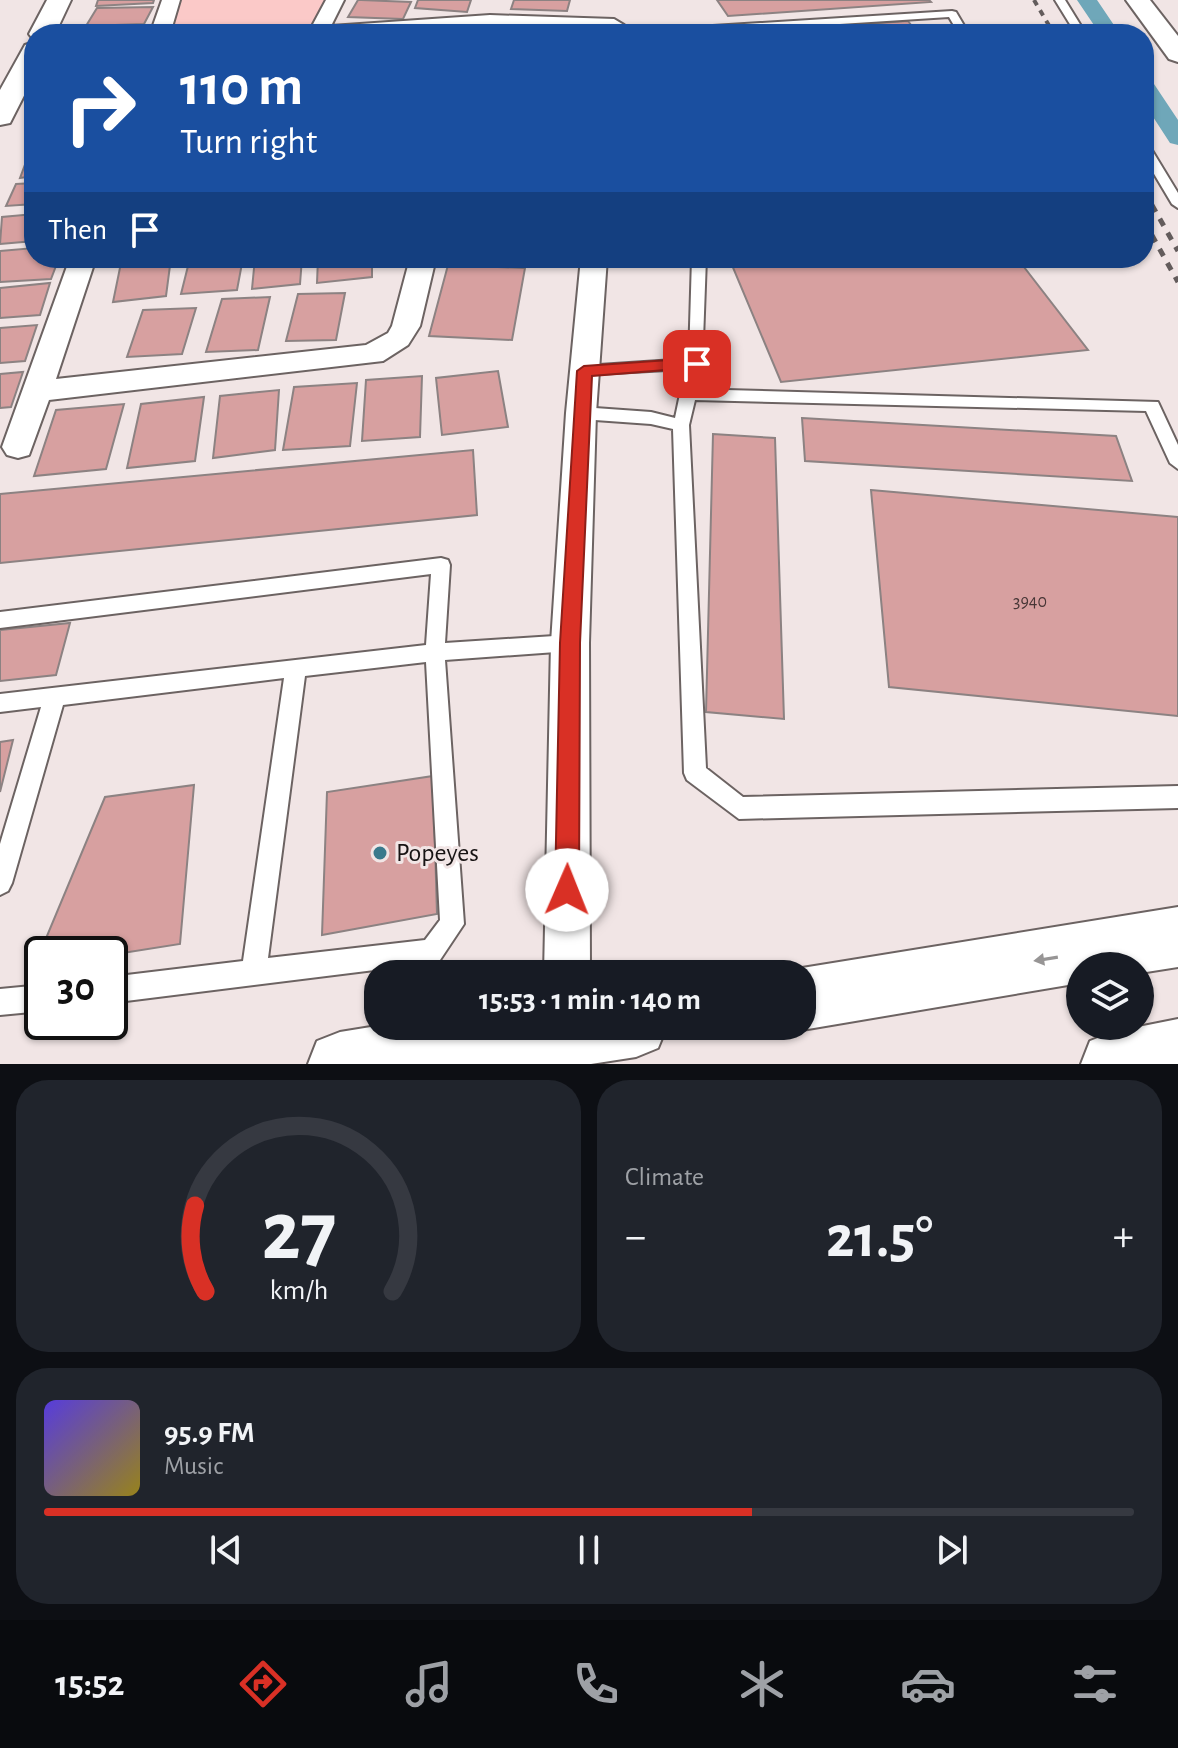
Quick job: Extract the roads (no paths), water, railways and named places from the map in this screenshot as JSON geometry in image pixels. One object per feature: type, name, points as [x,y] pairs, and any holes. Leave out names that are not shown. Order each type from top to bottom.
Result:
[{"type":"main road","points":[[47,24],[59,0]]},
{"type":"main road","points":[[1138,0],[1178,54]]},
{"type":"main road","points":[[0,117],[24,70]]},
{"type":"main road","points":[[816,997],[1178,937]]},
{"type":"main road","points":[[340,1064],[396,1054],[570,1042]]},
{"type":"main road","points":[[1113,1064],[1178,1051]]},
{"type":"street","points":[[163,24],[171,0]]},
{"type":"street","points":[[323,24],[335,0]]},
{"type":"street","points":[[489,24],[495,0]]},
{"type":"street","points":[[614,24],[616,0]]},
{"type":"street","points":[[18,447],[80,268]]},
{"type":"street","points":[[38,391],[373,354],[398,339],[406,326],[420,268]]},
{"type":"street","points":[[567,960],[570,643],[581,413],[593,268]]},
{"type":"lane","points":[[1060,0],[1075,24]]},
{"type":"lane","points":[[804,24],[952,14],[958,24]]},
{"type":"lane","points":[[1154,164],[1178,204]]},
{"type":"lane","points":[[584,371],[697,364],[699,268]]},
{"type":"lane","points":[[1178,463],[1152,406],[688,394],[681,425],[695,773],[739,808],[1178,797]]},
{"type":"lane","points":[[581,413],[651,418],[681,425]]},
{"type":"lane","points":[[0,620],[441,565],[435,652],[452,924],[431,951],[128,988]]},
{"type":"lane","points":[[0,703],[435,652],[570,643]]},
{"type":"lane","points":[[254,974],[296,668]]},
{"type":"lane","points":[[0,883],[55,696]]},
{"type":"lane","points":[[0,1002],[24,1000]]},
{"type":"waterway","points":[[1087,0],[1103,24]]},
{"type":"waterway","points":[[1154,101],[1178,138]]},
{"type":"railway","points":[[1034,0],[1048,24]]},
{"type":"railway","points":[[1154,209],[1178,251]]},
{"type":"railway","points":[[1154,239],[1178,282]]},
{"type":"place","name":"Popeyes","points":[[380,853]]}]
